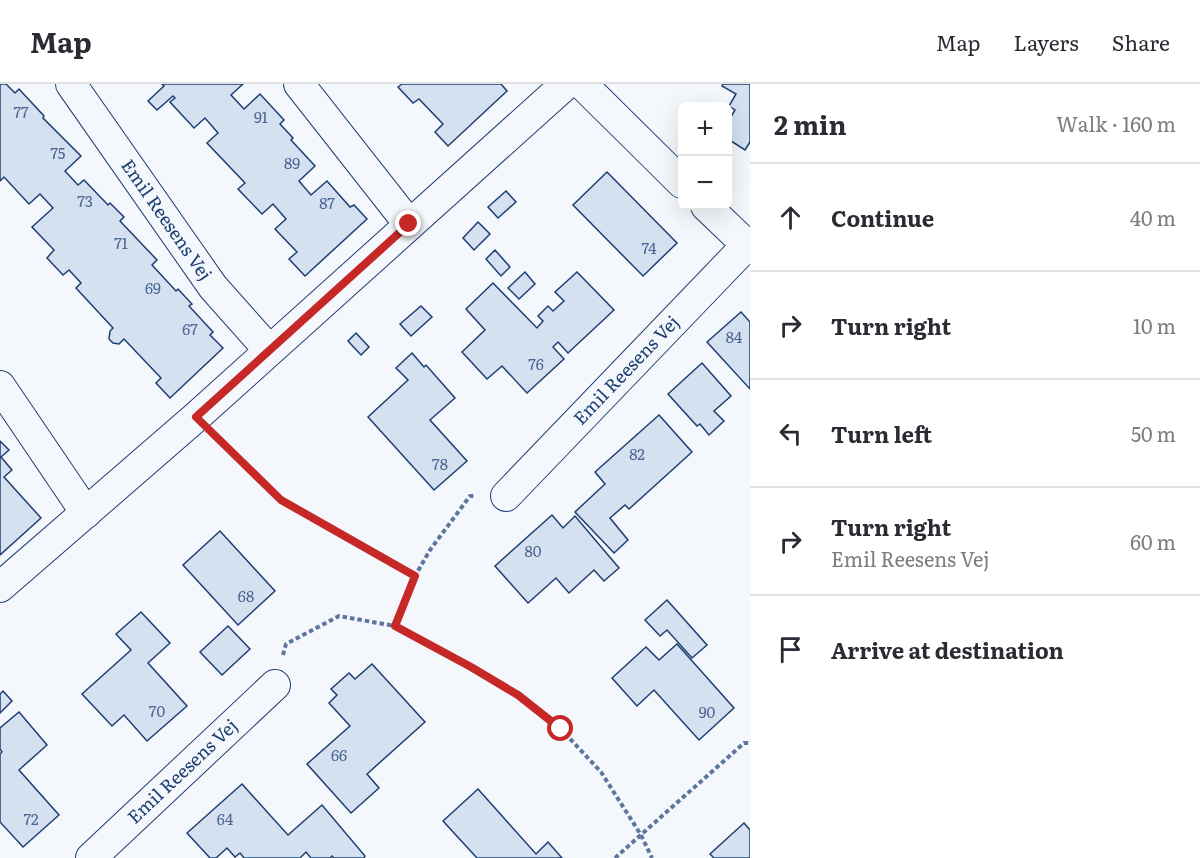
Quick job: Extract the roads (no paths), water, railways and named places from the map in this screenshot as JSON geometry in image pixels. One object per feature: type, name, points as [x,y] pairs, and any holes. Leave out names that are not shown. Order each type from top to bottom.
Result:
[{"type":"street","name":"Emil Reesens Vej","points":[[71,84],[213,287],[269,350]]},
{"type":"street","points":[[299,84],[409,224]]},
{"type":"street","points":[[0,587],[196,417],[566,84]]},
{"type":"street","points":[[582,84],[678,179]]},
{"type":"street","name":"Emil Reesens Vej","points":[[506,496],[749,246],[710,210]]},
{"type":"street","points":[[0,386],[86,513]]},
{"type":"street","name":"Emil Reesens Vej","points":[[91,858],[275,685]]}]
